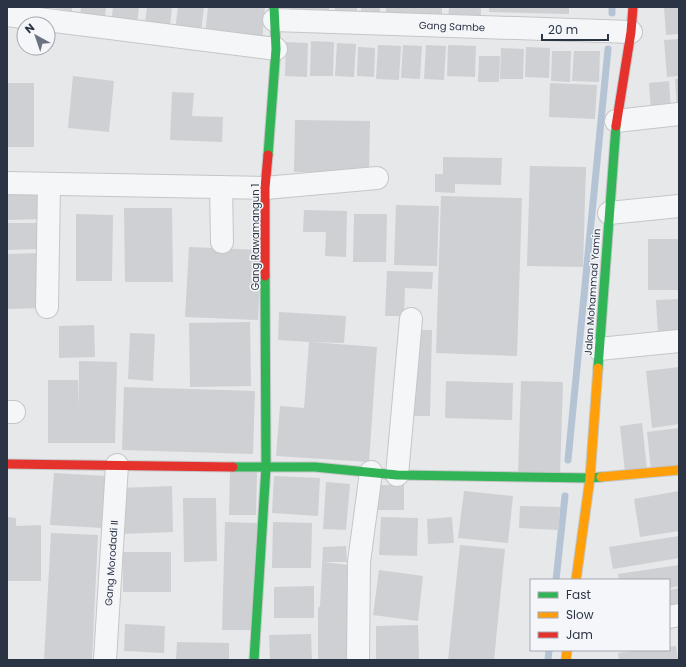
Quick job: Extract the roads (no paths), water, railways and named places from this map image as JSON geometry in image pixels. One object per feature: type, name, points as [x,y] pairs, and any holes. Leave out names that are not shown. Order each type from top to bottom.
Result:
[{"type":"street","name":"Jalan Mohammad Yamin","points":[[576,579],[590,478],[616,121],[631,32],[633,7]]},
{"type":"street","name":"Gang Sambe","points":[[274,13],[631,32]]},
{"type":"street","name":"Gang Rawamangun 1","points":[[254,660],[266,467],[265,188],[276,49],[274,13]]},
{"type":"street","points":[[7,15],[276,49]]},
{"type":"street","points":[[616,121],[679,114]]},
{"type":"street","points":[[7,184],[265,188],[376,178]]},
{"type":"street","points":[[46,307],[49,184]]},
{"type":"street","points":[[221,187],[222,242]]},
{"type":"street","points":[[609,213],[679,206]]},
{"type":"street","points":[[397,475],[411,319]]},
{"type":"street","points":[[599,349],[679,341]]},
{"type":"street","points":[[7,464],[290,466],[397,475],[590,478],[679,470]]},
{"type":"street","name":"Gang Morodadi II","points":[[105,660],[117,465]]},
{"type":"street","points":[[358,660],[359,562],[371,472]]},
{"type":"waterway","points":[[612,7],[612,13]]},
{"type":"waterway","points":[[568,460],[608,49]]},
{"type":"waterway","points":[[556,579],[565,496]]},
{"type":"waterway","points":[[548,660],[549,651]]}]
